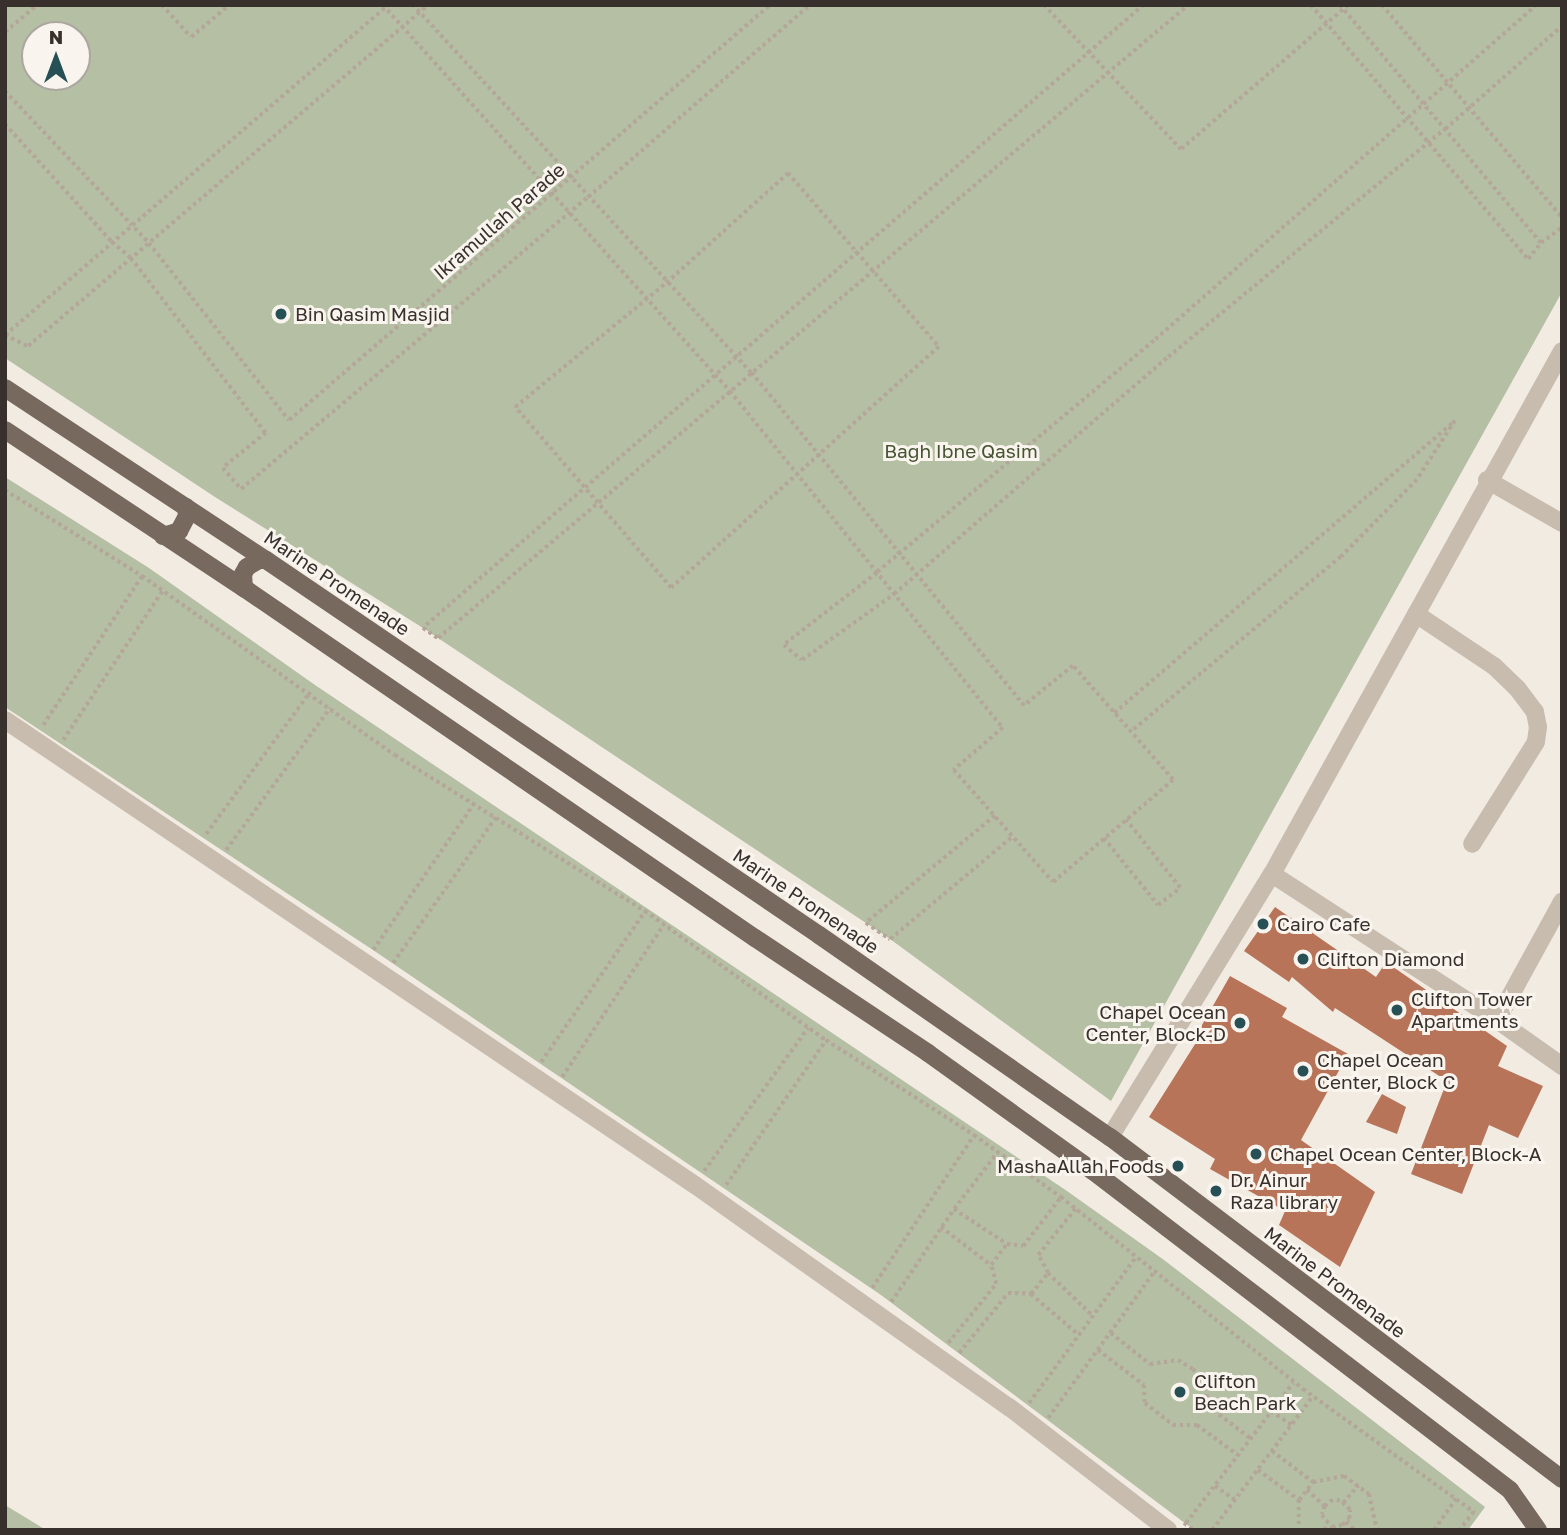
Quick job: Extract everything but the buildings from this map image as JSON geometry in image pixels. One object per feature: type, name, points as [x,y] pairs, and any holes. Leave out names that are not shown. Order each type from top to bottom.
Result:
[{"type":"main road","name":"Marine Promenade","points":[[5,388],[266,560],[796,919],[1110,1138],[1562,1479]]},
{"type":"main road","points":[[5,430],[244,588],[928,1053],[1093,1171],[1510,1490],[1530,1527]]},
{"type":"main road","points":[[163,536],[179,531],[187,516],[186,507]]},
{"type":"main road","points":[[244,588],[247,567],[259,560],[266,560]]},
{"type":"street","points":[[1110,1138],[1272,874],[1488,480],[1562,351]]},
{"type":"street","points":[[1488,480],[1562,523]]},
{"type":"street","points":[[1416,614],[1494,666],[1517,688],[1535,712],[1538,727],[1536,742],[1472,844]]},
{"type":"street","points":[[5,720],[695,1185],[1009,1407],[1168,1530]]},
{"type":"street","points":[[1272,874],[1497,1020],[1562,1066]]},
{"type":"street","points":[[1497,1020],[1562,902]]},
{"type":"path","points":[[5,32],[37,5]]},
{"type":"path","points":[[162,5],[191,37],[229,5]]},
{"type":"path","points":[[412,5],[420,12],[734,358],[751,373],[1024,706],[1073,666],[1173,780],[1053,882],[954,770],[1003,728],[730,391],[713,376],[568,212],[403,26],[385,6],[5,335],[28,346],[403,26],[420,12],[428,5]]},
{"type":"path","name":"Ikramullah Parade","points":[[5,91],[149,243],[289,420],[770,5]]},
{"type":"path","name":"Ikramullah Parade","points":[[131,258],[266,433],[223,468],[241,489],[588,197],[810,5]]},
{"type":"path","points":[[1044,5],[1181,149],[1348,5]]},
{"type":"path","points":[[1144,5],[423,628],[438,638],[1188,5]]},
{"type":"path","points":[[1311,5],[1528,259],[1541,243],[1562,227]]},
{"type":"path","points":[[1340,5],[1541,243]]},
{"type":"path","points":[[1382,5],[1562,217]]},
{"type":"path","points":[[1537,5],[1154,341],[898,552],[877,573],[784,645],[802,660],[894,594],[1427,141],[1445,129],[1562,26]]},
{"type":"path","points":[[5,124],[112,243],[131,258]]},
{"type":"path","points":[[788,173],[856,252],[875,270],[939,347],[671,588],[586,486],[515,407],[666,283],[788,173]]},
{"type":"path","points":[[1114,713],[1455,421],[1417,480],[1341,557],[1131,732]]},
{"type":"path","points":[[5,490],[163,590],[395,755],[475,802],[645,911],[826,1040],[974,1135],[1076,1208],[1135,1258],[1313,1396],[1474,1512],[1460,1530]]},
{"type":"path","points":[[40,729],[142,576]]},
{"type":"path","points":[[61,743],[163,590]]},
{"type":"path","points":[[204,838],[310,692]]},
{"type":"path","points":[[225,851],[330,708]]},
{"type":"path","points":[[373,950],[475,802]]},
{"type":"path","points":[[995,816],[866,923],[890,939],[1013,836]]},
{"type":"path","points":[[393,963],[496,817]]},
{"type":"path","points":[[1104,838],[1158,905],[1180,888],[1126,820]]},
{"type":"path","points":[[541,1062],[645,911]]},
{"type":"path","points":[[561,1078],[664,924]]},
{"type":"path","points":[[702,1174],[808,1028]]},
{"type":"path","points":[[724,1188],[826,1040]]},
{"type":"path","points":[[872,1288],[974,1135]]},
{"type":"path","points":[[891,1303],[954,1209],[998,1153]]},
{"type":"path","points":[[954,1209],[1007,1244],[1023,1246],[1060,1197]]},
{"type":"path","points":[[1076,1208],[1038,1255],[1048,1273],[1093,1316]]},
{"type":"path","points":[[942,1227],[991,1265],[996,1284],[947,1344]]},
{"type":"path","points":[[991,1265],[1007,1244]]},
{"type":"path","points":[[1028,1404],[1135,1258]]},
{"type":"path","points":[[1047,1419],[1154,1272]]},
{"type":"path","points":[[1031,1294],[1048,1273]]},
{"type":"path","points":[[959,1353],[1008,1293],[1031,1294],[1079,1335]]},
{"type":"path","points":[[1111,1333],[1150,1364],[1178,1360],[1193,1370],[1205,1380],[1208,1406],[1250,1438]]},
{"type":"path","points":[[1098,1350],[1144,1385],[1145,1404],[1172,1425],[1197,1425],[1238,1455]]},
{"type":"path","points":[[1186,1524],[1293,1383]]},
{"type":"path","points":[[1212,1530],[1313,1396]]},
{"type":"path","points":[[1271,1411],[1293,1425]]},
{"type":"path","points":[[1272,1451],[1313,1482]]},
{"type":"path","points":[[1258,1470],[1299,1500]]},
{"type":"path","points":[[1299,1530],[1299,1500],[1313,1482],[1344,1476],[1369,1494],[1375,1529]]},
{"type":"path","points":[[1215,1486],[1235,1500]]},
{"type":"path","points":[[1343,1503],[1358,1486]]},
{"type":"path","points":[[1307,1490],[1325,1506]]},
{"type":"path","points":[[1435,1529],[1456,1498]]},
{"type":"path","points":[[1333,1500],[1343,1503],[1350,1510],[1346,1522],[1332,1527],[1328,1524],[1322,1515],[1325,1506],[1333,1500]]},
{"type":"path","points":[[1346,1522],[1355,1530]]},
{"type":"path","points":[[1324,1530],[1328,1524]]},
{"type":"green space","name":"Bagh Ibne Qasim","points":[[5,5],[1562,5],[1562,292],[1111,1101],[890,939],[423,628],[215,497],[5,358]]},
{"type":"green space","points":[[5,477],[149,568],[315,685],[1067,1191],[1164,1260],[1485,1507],[1468,1530],[1194,1530],[881,1295],[373,950],[5,707]]},
{"type":"green space","points":[[5,1505],[46,1530],[5,1530]]},
{"type":"place","name":"Bin Qasim Masjid","points":[[281,314]]},
{"type":"place","name":"Cairo Cafe","points":[[1263,924]]},
{"type":"place","name":"Clifton Diamond","points":[[1303,959]]},
{"type":"place","name":"Clifton Tower Apartments","points":[[1397,1010]]},
{"type":"place","name":"Chapel Ocean Center, Block-D","points":[[1240,1023]]},
{"type":"place","name":"Chapel Ocean Center, Block C","points":[[1303,1071]]},
{"type":"place","name":"Chapel Ocean Center, Block-A","points":[[1256,1154]]},
{"type":"place","name":"MashaAllah Foods","points":[[1178,1166]]},
{"type":"place","name":"Dr. Ainur Raza library","points":[[1216,1191]]},
{"type":"place","name":"Clifton Beach Park","points":[[1180,1392]]}]
